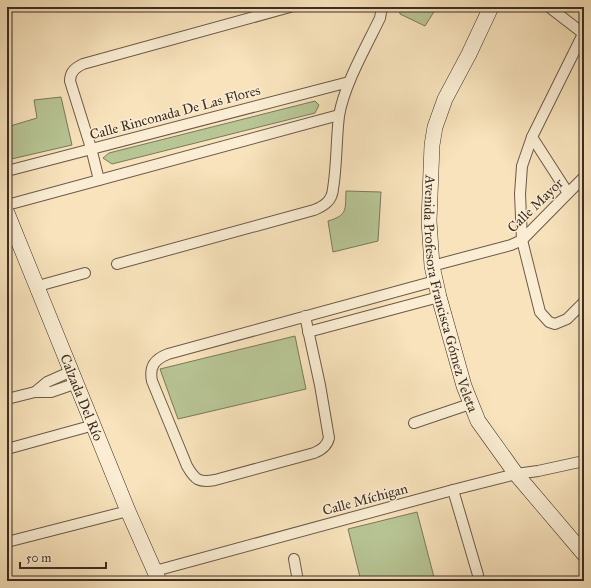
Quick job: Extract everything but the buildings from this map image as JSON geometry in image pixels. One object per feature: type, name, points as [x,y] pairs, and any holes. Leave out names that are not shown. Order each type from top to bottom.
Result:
[{"type":"street","points":[[100,180],[70,81],[70,75],[77,67],[83,64],[290,7]]},
{"type":"street","points":[[117,264],[322,207],[328,202],[333,191],[339,115],[349,82],[380,18],[382,7]]},
{"type":"street","name":"Avenida Profesora Francisca Gómez Veleta","points":[[491,7],[445,99],[435,127],[432,145],[429,190],[429,227],[434,274],[464,386],[478,421],[516,474],[584,554]]},
{"type":"street","points":[[549,7],[584,33],[532,137],[522,166],[520,194],[522,240],[540,312],[549,322],[556,324],[567,319],[584,302]]},
{"type":"street","name":"Calle Rinconada De Las Flores","points":[[7,171],[349,82]]},
{"type":"street","points":[[7,205],[339,115]]},
{"type":"street","points":[[532,137],[568,193]]},
{"type":"street","name":"Calle Mayor","points":[[308,332],[330,438],[325,446],[314,454],[215,480],[200,481],[195,478],[187,466],[152,381],[150,374],[151,367],[155,361],[168,354],[305,316],[434,274],[510,246],[522,240],[584,176]]},
{"type":"street","name":"Calzada Del Río","points":[[7,213],[75,377],[128,511],[157,576]]},
{"type":"street","points":[[38,286],[85,273]]},
{"type":"street","points":[[305,316],[308,332],[439,297]]},
{"type":"street","points":[[7,399],[35,392],[51,392],[75,377]]},
{"type":"street","points":[[414,423],[470,404]]},
{"type":"street","points":[[7,449],[94,426]]},
{"type":"street","name":"Calle Míchigan","points":[[157,576],[453,490],[516,474],[584,461]]},
{"type":"street","points":[[453,490],[480,579]]},
{"type":"street","points":[[7,542],[128,511]]},
{"type":"street","points":[[294,559],[298,581]]},
{"type":"green space","points":[[399,7],[437,7],[425,26],[400,14]]},
{"type":"green space","points":[[61,97],[72,145],[7,160],[7,127],[37,118],[34,100]]},
{"type":"green space","points":[[315,101],[319,105],[315,113],[112,164],[103,158],[109,153]]},
{"type":"green space","points":[[346,191],[381,192],[378,241],[333,252],[328,221],[339,216],[344,211]]},
{"type":"green space","points":[[295,336],[306,389],[178,419],[160,369]]},
{"type":"green space","points":[[417,512],[435,581],[361,581],[348,529]]}]
